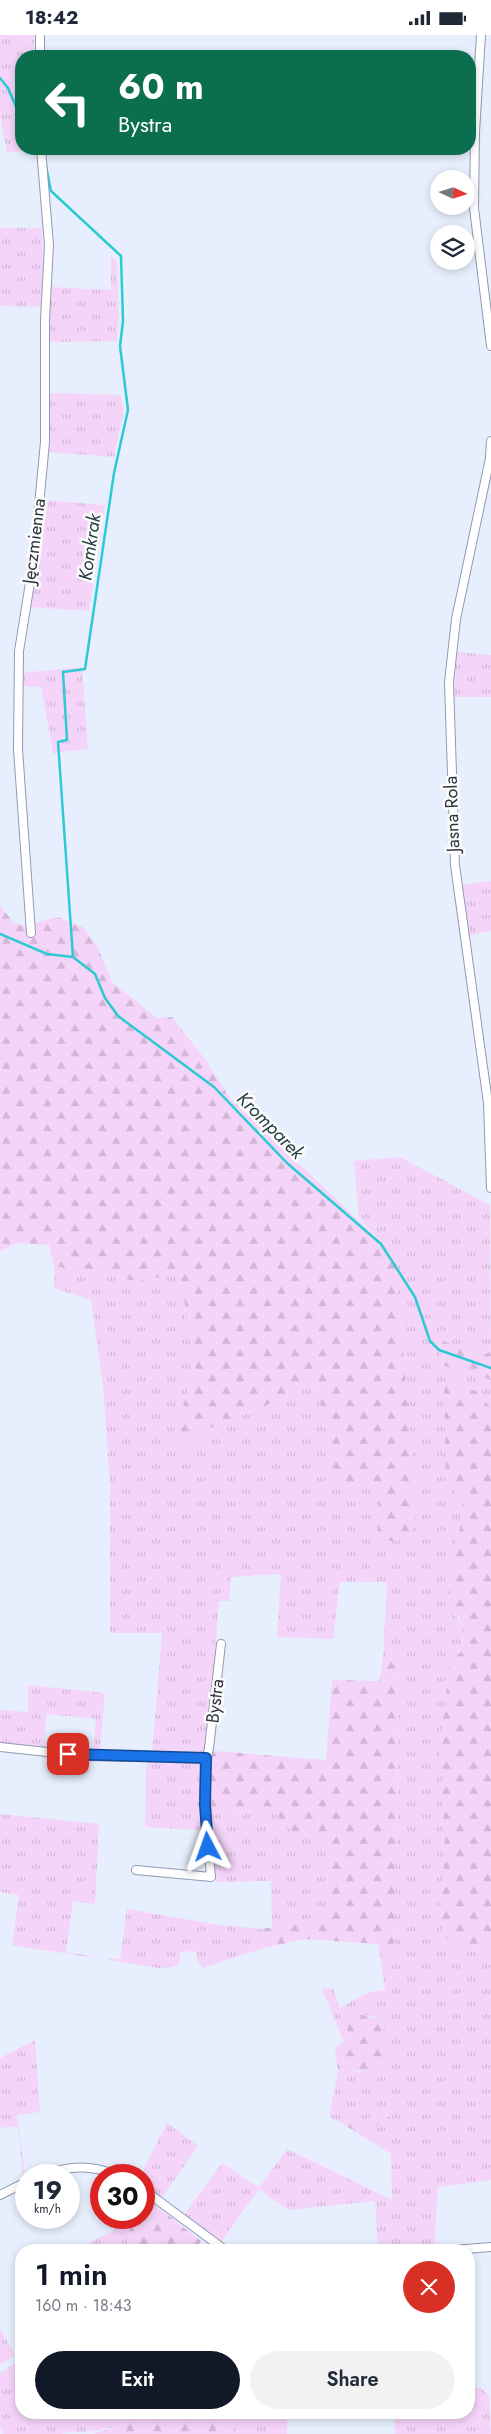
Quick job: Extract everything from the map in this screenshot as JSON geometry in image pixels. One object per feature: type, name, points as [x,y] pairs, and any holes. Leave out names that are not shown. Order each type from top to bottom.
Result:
[{"type":"street","points":[[40,35],[40,50]]},
{"type":"street","points":[[476,116],[481,35]]},
{"type":"street","name":"Jęczmienna","points":[[31,933],[18,749],[19,651],[34,558],[45,442],[45,320],[49,245],[41,155]]},
{"type":"street","points":[[475,155],[474,208],[491,346]]},
{"type":"street","name":"Jasna Rola","points":[[491,441],[490,458],[456,619],[449,682],[454,865],[488,1103],[491,1188]]},
{"type":"street","name":"Bystra","points":[[136,1869],[211,1877],[205,1804],[206,1758],[209,1748],[221,1644]]},
{"type":"street","points":[[0,1747],[85,1756],[206,1758]]},
{"type":"street","points":[[0,2195],[15,2188]]},
{"type":"street","points":[[155,2198],[217,2244]]},
{"type":"street","points":[[475,2248],[491,2247]]},
{"type":"green space","points":[[0,35],[34,35],[34,50],[15,50],[15,152],[7,152],[0,115]]},
{"type":"green space","points":[[0,228],[41,228],[43,246],[41,307],[0,306]]},
{"type":"green space","points":[[111,255],[117,262],[119,319],[117,341],[49,342],[51,287],[111,290]]},
{"type":"green space","points":[[50,393],[121,395],[124,410],[114,457],[48,452]]},
{"type":"green space","points":[[44,500],[105,505],[89,611],[29,607],[38,557]]},
{"type":"green space","points":[[457,652],[491,655],[491,697],[454,697]]},
{"type":"green space","points":[[82,667],[88,749],[53,753],[41,687],[22,686],[21,673]]},
{"type":"green space","points":[[491,881],[491,931],[469,936],[463,885]]},
{"type":"green space","points":[[0,906],[14,923],[26,926],[57,917],[83,927],[97,946],[112,982],[157,1018],[172,1017],[207,1062],[229,1097],[381,1242],[395,1264],[415,1481],[416,1526],[400,1541],[377,1541],[379,1488],[338,1483],[316,1385],[203,1431],[180,1452],[174,1433],[195,1369],[180,1274],[136,1281],[54,1266],[49,1245],[17,1243],[0,1251]]},
{"type":"green space","points":[[400,1157],[490,1205],[491,1351],[484,1355],[461,1349],[440,1339],[442,1365],[491,1380],[491,1408],[477,1391],[444,1383],[462,1496],[463,1515],[449,1571],[448,1606],[463,1625],[462,1651],[450,1662],[445,1847],[441,1902],[443,1935],[459,1950],[491,1949],[491,2180],[438,2187],[434,2244],[378,2244],[375,2201],[288,2210],[259,2189],[220,2243],[183,2216],[222,2163],[259,2188],[287,2149],[392,2200],[391,2154],[351,2129],[390,2124],[390,2117],[338,2121],[329,2117],[338,2071],[347,2069],[361,2073],[375,2017],[357,2015],[351,2017],[347,2020],[348,2038],[343,2040],[322,1989],[333,1988],[340,2008],[367,1994],[385,1990],[381,1961],[394,1959],[400,1657],[383,1657],[387,1582],[340,1582],[333,1639],[277,1637],[281,1574],[231,1577],[229,1601],[219,1601],[208,1747],[202,1755],[152,1754],[162,1633],[110,1633],[110,1484],[103,1387],[91,1300],[54,1288],[54,1266],[136,1281],[180,1274],[195,1369],[174,1433],[180,1451],[203,1431],[316,1385],[338,1483],[379,1488],[377,1541],[415,1481],[395,1264],[381,1242],[359,1218],[354,1161]]},
{"type":"green space","points":[[440,1339],[461,1349],[484,1355],[491,1351],[491,1380],[442,1365]]},
{"type":"green space","points":[[444,1383],[477,1391],[491,1408],[491,1949],[459,1950],[443,1935],[441,1902],[445,1847],[440,1746],[450,1662],[462,1651],[463,1625],[458,1616],[452,1613],[448,1606],[449,1571],[463,1515],[462,1496],[446,1487]]},
{"type":"green space","points":[[383,1657],[400,1657],[394,1959],[381,1961],[378,1944],[305,1939],[264,1948],[262,1929],[329,1917],[326,1842],[289,1829],[274,1812],[209,1811],[211,1753],[215,1751],[326,1760],[332,1680],[380,1681]]},
{"type":"green space","points":[[28,1685],[105,1693],[100,1753],[93,1752],[96,1719],[47,1714],[43,1747],[0,1743],[0,1710],[28,1712]]},
{"type":"green space","points":[[151,1760],[202,1762],[204,1830],[145,1827],[146,1769],[147,1764]]},
{"type":"green space","points":[[209,1811],[274,1812],[289,1829],[326,1842],[329,1917],[272,1928],[271,1881],[217,1882]]},
{"type":"green space","points":[[0,1814],[99,1824],[95,1904],[73,1901],[66,1952],[92,1956],[12,1945],[19,1895],[0,1892]]},
{"type":"green space","points":[[127,1909],[220,1925],[262,1929],[264,1948],[203,1968],[197,1960],[197,1953],[195,1951],[180,1952],[179,1963],[173,1967],[159,1968],[109,1960],[108,1958],[120,1959]]},
{"type":"green space","points":[[360,2014],[384,2022],[388,2062],[369,2071],[338,2071],[335,2048],[348,2038],[347,2020],[353,2015]]},
{"type":"green space","points":[[35,2040],[40,2112],[17,2115],[23,2164],[22,2164],[18,2126],[0,2128],[0,2058]]},
{"type":"green space","points":[[390,2117],[390,2124],[351,2129],[338,2121]]},
{"type":"green space","points":[[167,2123],[198,2146],[161,2199],[155,2194],[155,2164],[146,2164]]},
{"type":"green space","points":[[155,2206],[201,2241],[199,2244],[127,2244],[130,2229],[155,2229]]},
{"type":"green space","points":[[117,2229],[130,2229],[127,2244],[87,2244]]},
{"type":"green space","points":[[0,2329],[15,2355],[0,2365]]},
{"type":"green space","points":[[15,2364],[15,2419],[126,2419],[126,2424],[98,2430],[62,2434],[3,2434],[0,2425],[0,2373]]},
{"type":"green space","points":[[475,2388],[481,2388],[489,2396],[491,2434],[395,2434],[394,2419],[475,2419]]},
{"type":"green space","points":[[126,2419],[239,2419],[231,2434],[93,2434],[126,2424]]},
{"type":"green space","points":[[239,2419],[287,2419],[287,2434],[231,2434]]},
{"type":"waterway","name":"Komkrak","points":[[0,78],[8,88],[15,104]]},
{"type":"waterway","name":"Komkrak","points":[[45,161],[51,191],[121,256],[123,321],[120,346],[128,410],[114,473],[85,669],[63,672],[67,740],[58,742],[73,957]]},
{"type":"waterway","name":"Kromparek","points":[[0,934],[47,954],[73,957],[95,974],[105,998],[118,1016],[214,1087],[287,1163],[381,1244],[415,1297],[430,1341],[439,1350],[491,1368]]},
{"type":"route","points":[[68,1754],[102,1757],[206,1758],[205,1804],[208,1847]]}]
